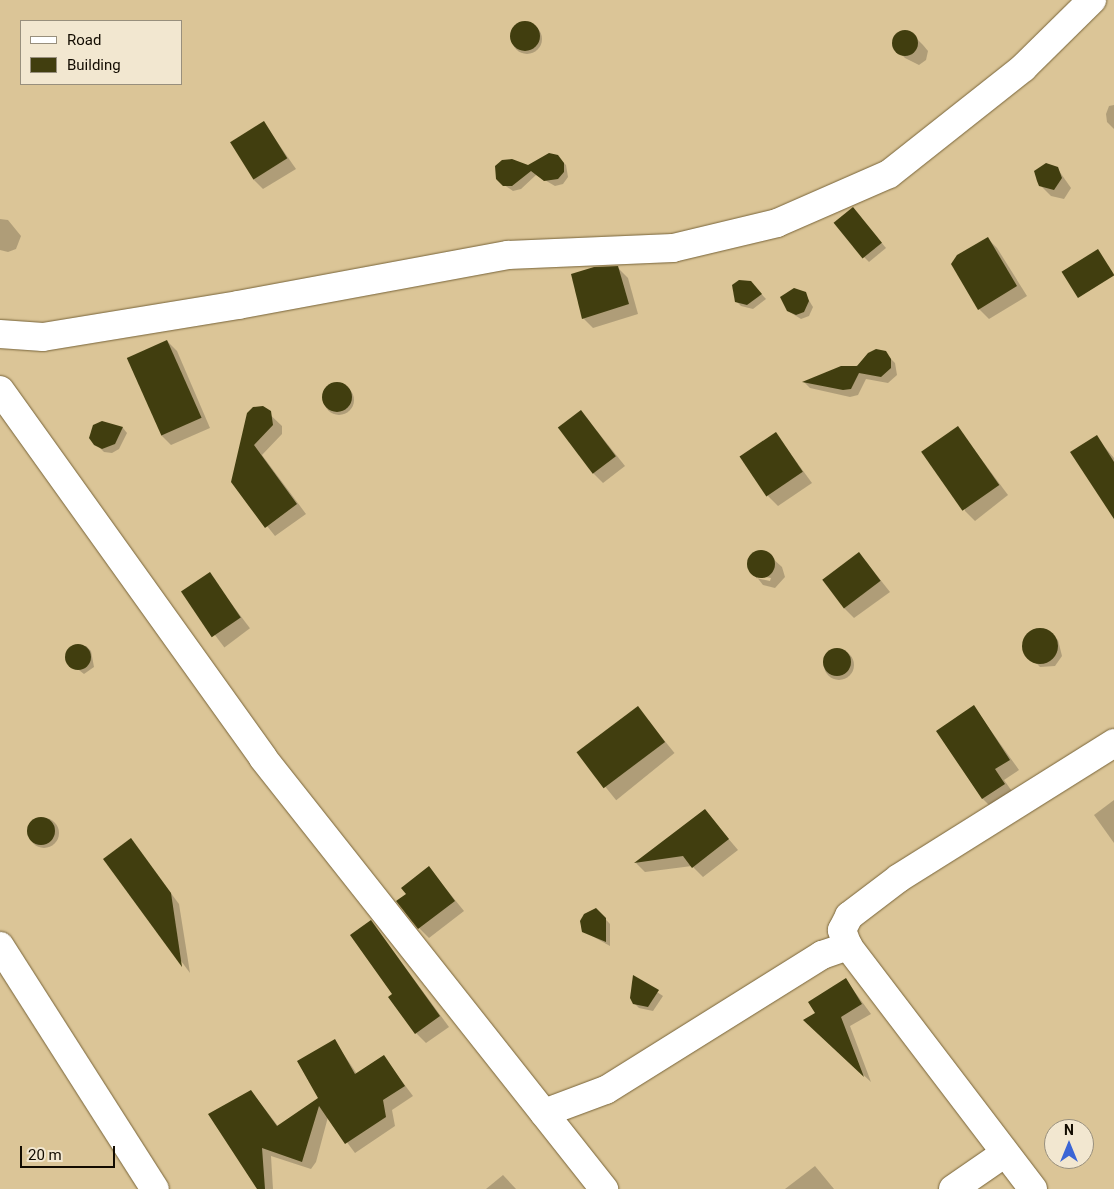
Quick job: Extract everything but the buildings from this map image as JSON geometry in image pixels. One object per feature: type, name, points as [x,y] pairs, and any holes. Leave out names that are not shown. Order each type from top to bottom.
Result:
[{"type":"street","points":[[0,334],[52,335],[508,254],[673,248],[777,223],[889,174],[1023,68],[1092,0]]},
{"type":"street","points":[[0,390],[263,758],[604,1189]]},
{"type":"street","points":[[1033,1189],[848,946],[842,930],[849,916],[899,878],[1114,743]]},
{"type":"street","points":[[0,946],[155,1189]]},
{"type":"street","points":[[544,1113],[606,1090],[822,955],[848,946]]},
{"type":"street","points":[[953,1189],[1005,1152]]}]
